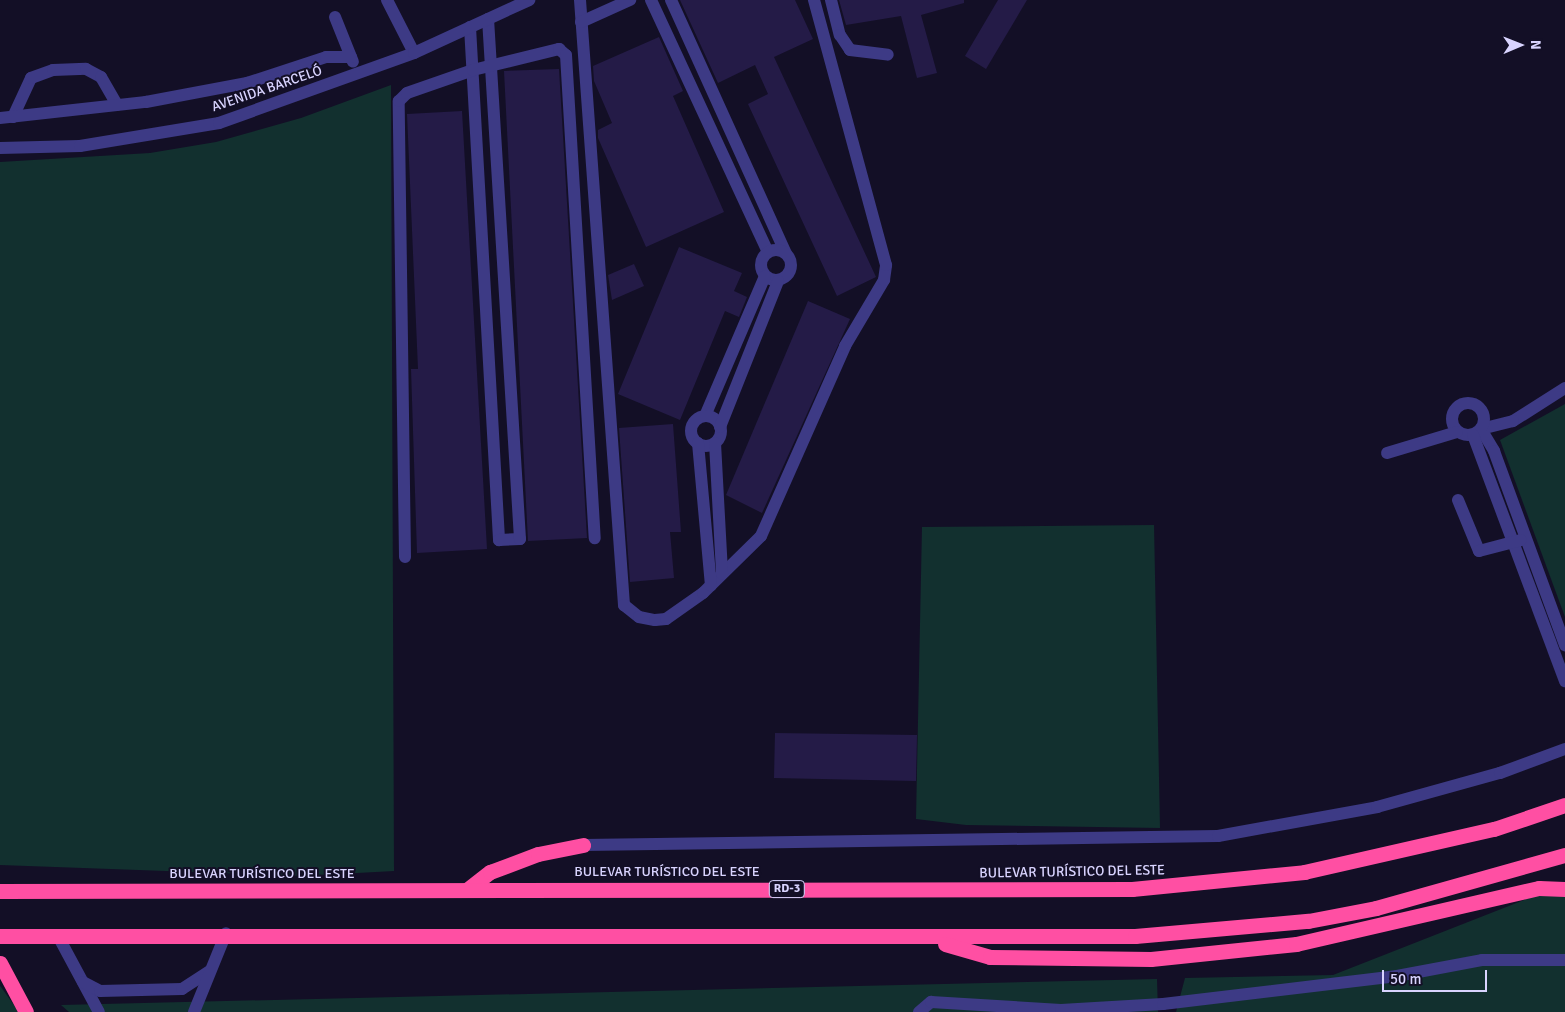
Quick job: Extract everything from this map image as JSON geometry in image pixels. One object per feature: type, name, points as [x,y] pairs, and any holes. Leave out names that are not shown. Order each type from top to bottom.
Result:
[{"type":"highway","name":"BULEVAR TURÍSTICO DEL ESTE","points":[[0,891],[1132,889],[1304,872],[1485,831],[1565,805]]},
{"type":"highway","points":[[468,889],[490,872],[538,854],[583,845]]},
{"type":"highway","points":[[0,936],[226,933],[924,938],[1135,936],[1308,921],[1386,905],[1565,855]]},
{"type":"highway","points":[[0,880],[34,891]]},
{"type":"highway","points":[[924,938],[990,957],[1151,959],[1296,944],[1545,887],[1565,889]]},
{"type":"highway","points":[[0,963],[26,1012]]},
{"type":"street","points":[[387,0],[414,53]]},
{"type":"street","name":"AVENIDA BARCELÓ","points":[[0,148],[80,146],[219,124],[414,53],[529,0]]},
{"type":"street","points":[[580,0],[624,606],[639,616],[666,618],[711,585],[761,536],[845,346],[876,295],[886,265],[814,0]]},
{"type":"street","points":[[581,22],[630,0]]},
{"type":"street","points":[[651,0],[768,252]]},
{"type":"street","points":[[671,0],[792,267],[778,281],[715,443],[722,574]]},
{"type":"street","points":[[830,0],[840,35],[850,50],[888,55]]},
{"type":"street","points":[[335,17],[359,73]]},
{"type":"street","points":[[470,27],[499,540],[520,540],[488,19]]},
{"type":"street","points":[[405,557],[399,101],[407,93],[491,64],[559,49],[566,54],[595,538]]},
{"type":"street","points":[[0,118],[117,105],[247,83],[326,57],[351,57]]},
{"type":"street","points":[[13,117],[31,78],[53,70],[86,69],[101,77],[117,105]]},
{"type":"street","points":[[711,585],[698,443],[692,427],[705,416],[765,276],[761,263],[768,252]]},
{"type":"street","points":[[768,252],[786,253]]},
{"type":"street","points":[[765,276],[778,281]]},
{"type":"street","points":[[1387,453],[1457,432],[1477,432],[1513,421],[1565,388]]},
{"type":"street","points":[[1457,432],[1452,417],[1466,403],[1480,408],[1484,418],[1477,432],[1565,645]]},
{"type":"street","points":[[705,416],[714,418],[720,427]]},
{"type":"street","points":[[698,443],[715,443]]},
{"type":"street","points":[[1458,500],[1478,551],[1520,540]]},
{"type":"street","points":[[1520,540],[1565,681]]},
{"type":"street","points":[[583,845],[1218,836],[1377,807],[1500,773],[1565,749]]},
{"type":"street","points":[[194,1012],[226,933]]},
{"type":"street","points":[[58,936],[98,1012]]},
{"type":"street","points":[[920,1012],[930,1002],[1062,1010],[1164,1004],[1397,976],[1482,960],[1565,960]]},
{"type":"street","points":[[83,982],[100,991],[182,989],[210,971]]},
{"type":"green space","points":[[391,85],[394,871],[302,876],[0,865],[0,162],[150,153],[216,142],[301,118]]},
{"type":"green space","points":[[1565,404],[1565,617],[1500,440]]},
{"type":"green space","points":[[1154,525],[1160,828],[966,825],[916,819],[922,527]]},
{"type":"green space","points":[[1565,884],[1565,1012],[1176,1012],[1185,978],[1333,975]]},
{"type":"green space","points":[[1157,979],[1158,1012],[69,1012],[61,1005]]},
{"type":"green space","points":[[1,987],[19,1012],[0,1012]]},
{"type":"building","points":[[680,0],[795,0],[813,39],[774,57],[876,277],[837,296],[748,104],[768,94],[755,65],[718,83]]},
{"type":"building","points":[[839,0],[964,0],[964,3],[921,15],[937,73],[917,78],[901,16],[846,25]]},
{"type":"building","points":[[998,0],[1027,0],[986,69],[965,56]]},
{"type":"building","points":[[659,37],[683,91],[673,96],[724,212],[646,247],[598,138],[598,130],[612,123],[594,81],[593,66]]},
{"type":"building","points":[[559,69],[587,538],[528,541],[504,71]]},
{"type":"building","points":[[462,111],[487,549],[417,553],[411,369],[418,369],[407,114]]},
{"type":"building","points":[[679,247],[742,273],[734,291],[747,297],[739,317],[725,311],[680,420],[618,394]]},
{"type":"building","points":[[634,264],[644,286],[612,300],[608,275]]},
{"type":"building","points":[[808,301],[850,319],[762,513],[726,495]]},
{"type":"building","points":[[673,424],[681,532],[670,532],[674,578],[630,582],[619,428]]},
{"type":"building","points":[[775,733],[917,735],[916,781],[774,778]]}]
